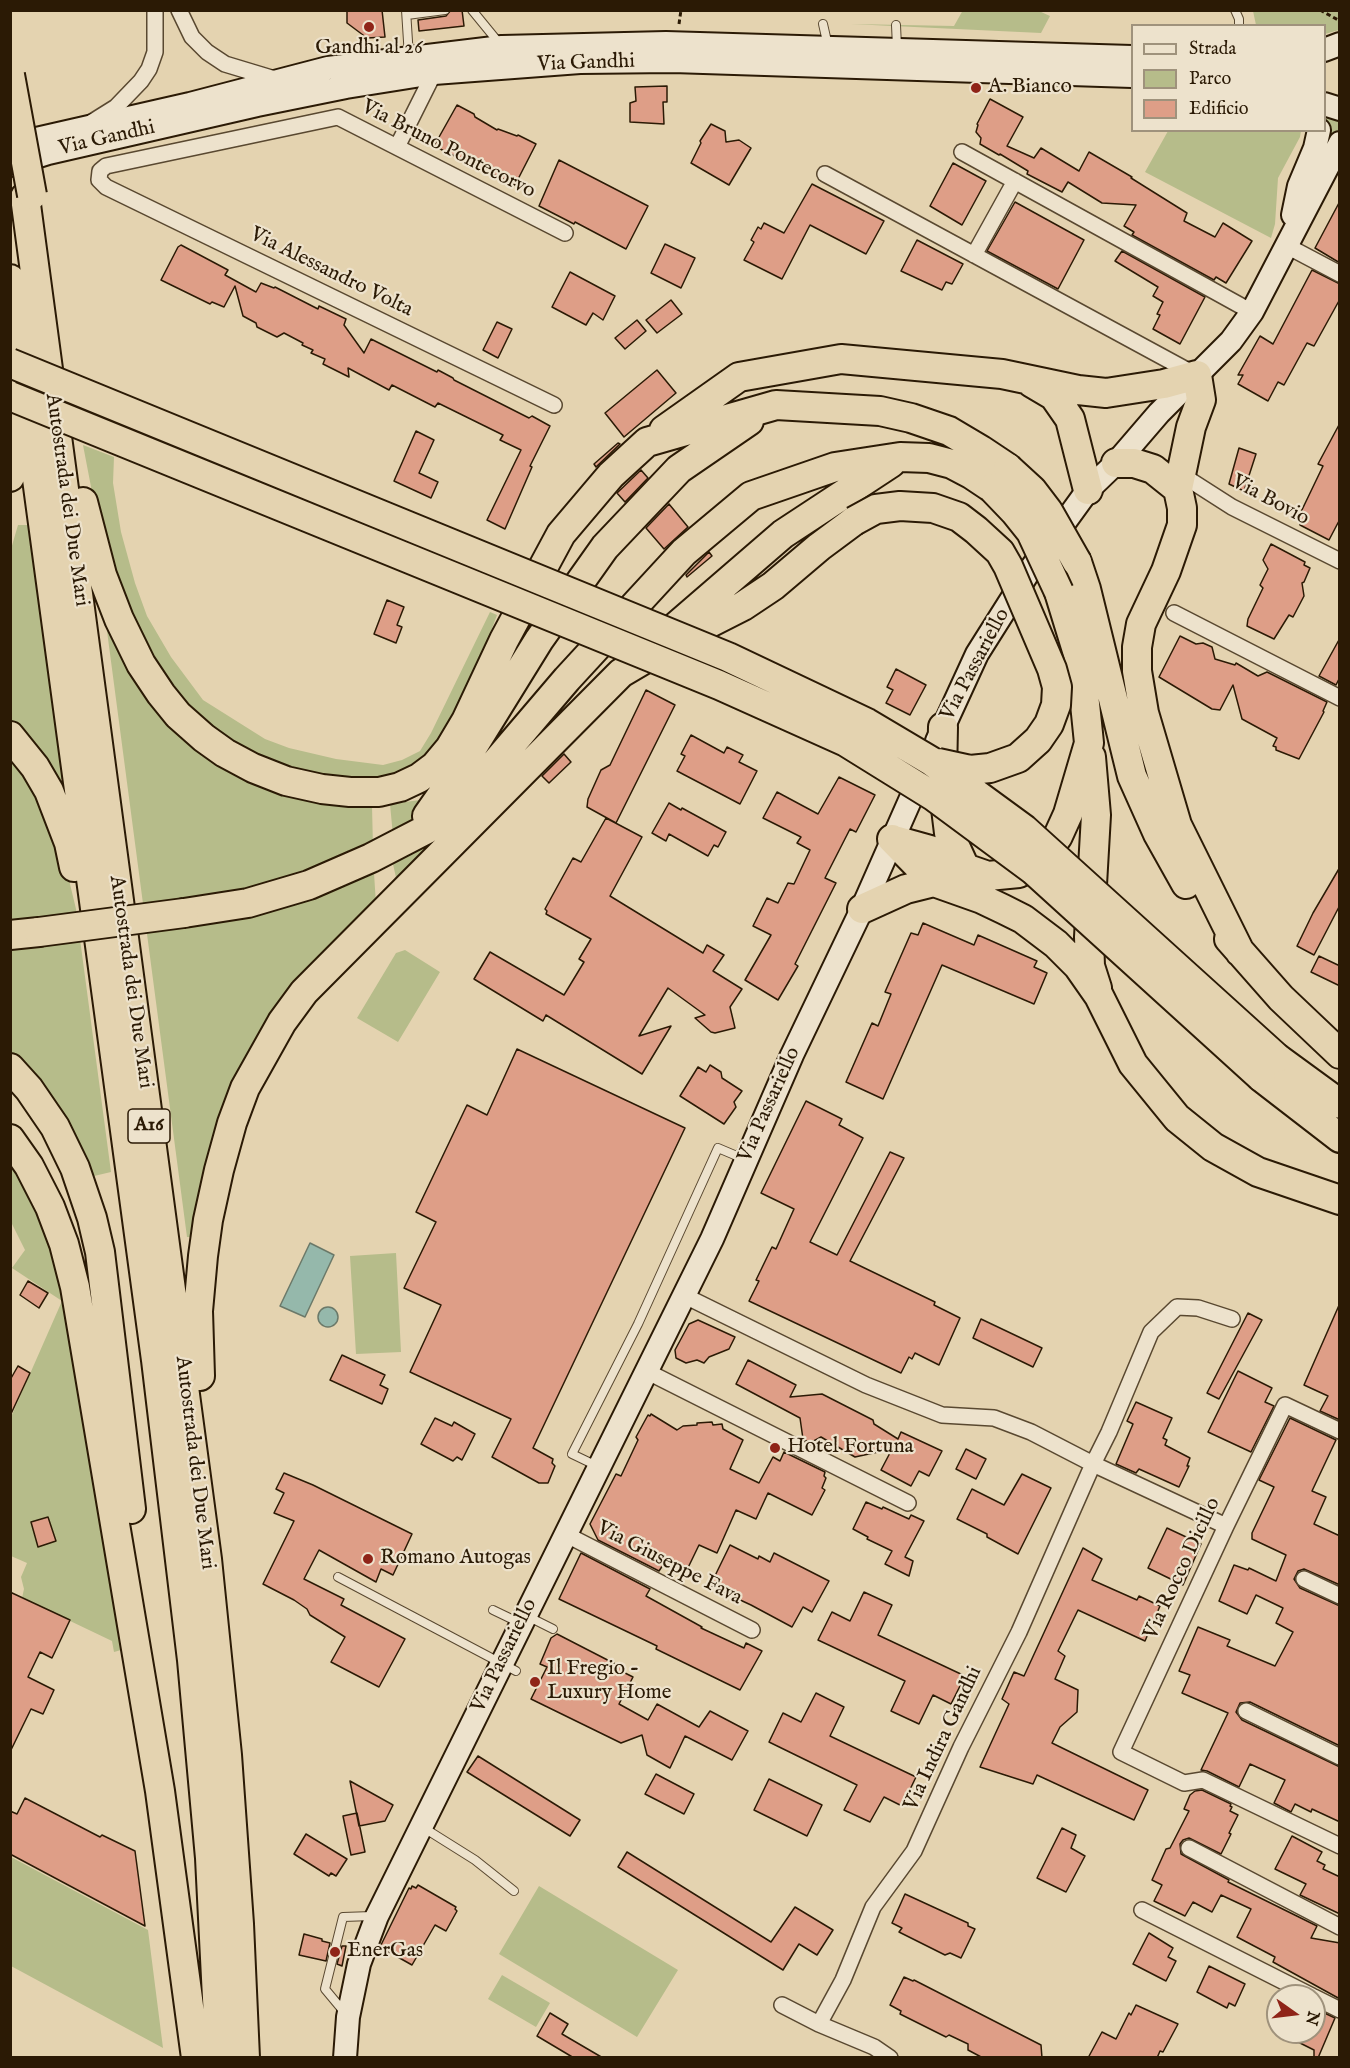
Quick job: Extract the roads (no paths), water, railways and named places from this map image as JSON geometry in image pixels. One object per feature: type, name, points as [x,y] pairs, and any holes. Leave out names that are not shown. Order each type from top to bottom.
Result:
[{"type":"highway","points":[[10,75],[28,196],[67,393],[83,503],[102,575],[119,619],[137,655],[161,694],[178,715],[225,753],[253,768],[286,781],[322,789],[379,792],[400,787],[419,778],[435,766],[450,748],[466,721],[504,640],[561,534],[611,475],[647,442],[739,377],[841,359],[1002,374],[1078,390],[1106,393],[1164,384],[1197,375],[1201,400],[1191,427],[1180,482],[1182,525],[1166,571],[1141,624],[1137,647],[1137,671],[1144,713],[1177,825],[1240,952]]},
{"type":"highway","name":"Autostrada dei Due Mari","points":[[10,87],[28,196],[207,1559],[235,1856],[245,2058]]},
{"type":"highway","name":"Autostrada dei Due Mari","points":[[10,279],[169,1462],[202,1758],[214,1925],[220,2058]]},
{"type":"highway","points":[[10,363],[728,657],[867,723],[931,761],[1024,829],[1340,1138]]},
{"type":"highway","points":[[1023,378],[1054,396],[1070,419],[1088,490]]},
{"type":"highway","points":[[10,396],[708,680],[846,742],[933,796],[1033,870],[1269,1068],[1340,1104]]},
{"type":"highway","points":[[10,402],[13,446],[10,477]]},
{"type":"highway","points":[[647,442],[776,405],[880,411],[911,418],[949,431],[1000,478],[1015,512],[1031,532],[1059,592],[1078,654],[1096,815],[1089,937],[1090,966],[1099,996]]},
{"type":"highway","points":[[405,840],[438,801],[539,640],[605,547],[679,469],[776,405]]},
{"type":"highway","points":[[235,1856],[232,1744],[221,1557],[200,1378],[198,1311],[208,1220],[232,1123],[245,1088],[262,1056],[304,992],[621,674],[783,534],[900,457]]},
{"type":"highway","points":[[10,935],[249,903],[309,885],[352,867],[427,829],[469,794],[567,679],[684,552],[751,496],[835,467],[900,457],[928,458],[952,464],[971,474],[1000,478],[1032,490],[1048,511],[1077,562],[1098,635],[1132,776],[1158,834],[1193,897],[1281,998],[1340,1054]]},
{"type":"highway","points":[[1116,463],[1134,463],[1180,482]]},
{"type":"highway","points":[[621,674],[682,637],[743,606],[854,521],[876,509],[900,506],[933,508],[959,517],[1000,552],[1052,669],[1057,687],[1056,705],[1049,724],[1038,740],[1018,758],[1001,766],[970,770],[931,761]]},
{"type":"highway","points":[[943,727],[942,776],[949,833],[965,868]]},
{"type":"highway","points":[[10,736],[35,767],[49,791],[69,843],[89,969],[110,1135],[169,1462]]},
{"type":"highway","points":[[892,839],[930,850],[965,868],[988,876],[1019,873],[1044,856],[1058,836],[1068,814],[1089,743]]},
{"type":"highway","points":[[892,839],[934,882],[982,899],[1023,919],[1056,944],[1078,966],[1099,996],[1133,1064],[1177,1118],[1213,1147],[1258,1172],[1340,1200]]},
{"type":"highway","points":[[862,909],[906,889],[934,882]]},
{"type":"highway","points":[[10,1068],[29,1089],[55,1127],[75,1168],[92,1218],[100,1252],[132,1522],[160,1791],[196,2058]]},
{"type":"highway","points":[[10,1139],[29,1166],[50,1207],[64,1245],[75,1287],[160,1791]]},
{"type":"street","points":[[84,127],[116,107],[141,81],[149,69],[155,52],[155,10]]},
{"type":"street","points":[[179,10],[192,37],[207,52],[225,64],[278,80]]},
{"type":"street","name":"Via Gandhi","points":[[10,145],[190,104],[328,68],[501,47],[666,43],[1131,57]]},
{"type":"street","name":"Via Gandhi","points":[[10,165],[48,153],[257,105],[346,87],[434,73],[580,62],[673,61],[1131,76]]},
{"type":"street","points":[[397,147],[434,73]]},
{"type":"street","name":"Via Bruno Pontecorvo","points":[[100,171],[106,166],[338,117],[565,233]]},
{"type":"street","name":"Via Passariello","points":[[1289,241],[1294,204],[1319,132]]},
{"type":"street","name":"Via Passariello","points":[[345,2058],[347,2025],[359,1964],[377,1916],[421,1827],[509,1668],[523,1620],[712,1239],[792,1055],[862,909],[977,654],[1030,570],[1088,490],[1116,463],[1159,413],[1231,341],[1252,312],[1340,143]]},
{"type":"street","points":[[962,152],[1252,312]]},
{"type":"street","name":"Via Alessandro Volta","points":[[100,171],[99,180],[106,187],[554,405]]},
{"type":"street","points":[[825,174],[1197,375]]},
{"type":"street","points":[[974,255],[1015,181]]},
{"type":"street","points":[[1289,241],[1340,274]]},
{"type":"street","name":"Via Bovio","points":[[1180,482],[1340,561]]},
{"type":"street","points":[[1174,613],[1340,698]]},
{"type":"street","points":[[683,1295],[877,1390],[942,1415],[994,1418],[1031,1432],[1093,1464],[1226,1526]]},
{"type":"street","name":"Via Indira Gandhi","points":[[819,2024],[843,1980],[873,1907],[914,1851],[961,1747],[1019,1632],[1109,1432],[1151,1332],[1177,1307],[1198,1308],[1232,1319]]},
{"type":"street","points":[[646,1371],[908,1503]]},
{"type":"street","name":"Via Rocco Dicillo","points":[[1340,1431],[1285,1405],[1121,1752],[1184,1783],[1203,1780],[1340,1846]]},
{"type":"street","name":"Via Giuseppe Fava","points":[[567,1535],[752,1630]]},
{"type":"street","points":[[1304,1579],[1340,1596]]},
{"type":"street","points":[[1246,1711],[1340,1757]]},
{"type":"street","points":[[1189,1848],[1340,1928]]},
{"type":"street","points":[[1142,1910],[1289,1984]]},
{"type":"street","points":[[1326,2003],[1340,2010]]},
{"type":"street","points":[[782,2005],[819,2024],[874,2047],[890,2058]]},
{"type":"lane","points":[[409,57],[406,13],[445,10]]},
{"type":"lane","points":[[472,10],[501,47]]},
{"type":"lane","points":[[823,24],[828,47]]},
{"type":"lane","points":[[896,25],[897,50]]},
{"type":"lane","points":[[598,1466],[572,1454],[638,1323],[718,1148],[746,1160]]},
{"type":"lane","points":[[338,1577],[481,1651],[509,1668]]},
{"type":"lane","points":[[493,1610],[554,1629]]},
{"type":"lane","points":[[421,1827],[475,1860],[514,1891]]},
{"type":"lane","points":[[347,2025],[325,1989],[343,1917],[377,1916]]},
{"type":"place","name":"Gandhi al 26","points":[[369,27]]},
{"type":"place","name":"A. Bianco","points":[[976,88]]},
{"type":"place","name":"Hotel Fortuna","points":[[775,1448]]},
{"type":"place","name":"Romano Autogas","points":[[368,1559]]},
{"type":"place","name":"Il Fregio - Luxury Home","points":[[535,1682]]},
{"type":"place","name":"EnerGas","points":[[335,1952]]}]
